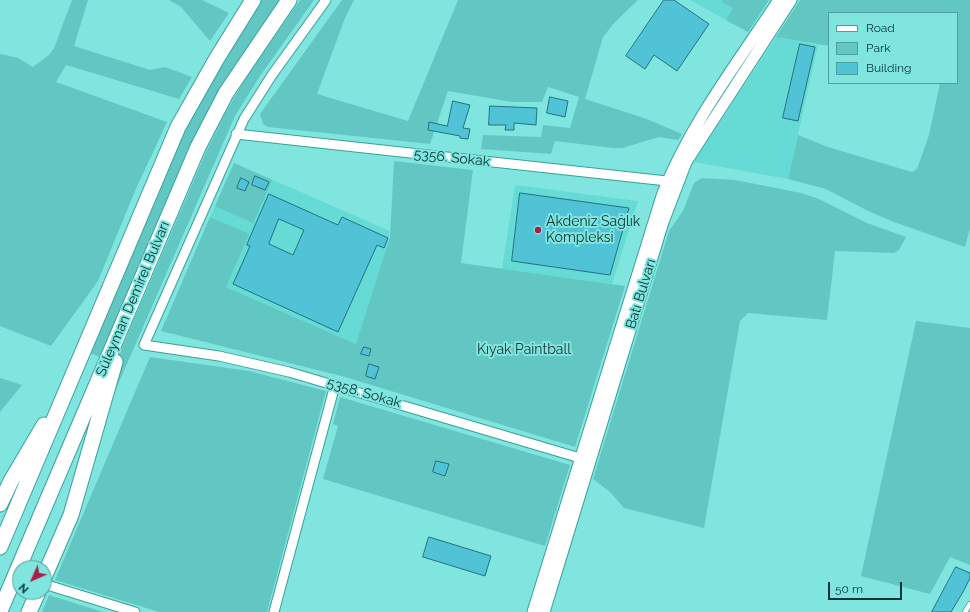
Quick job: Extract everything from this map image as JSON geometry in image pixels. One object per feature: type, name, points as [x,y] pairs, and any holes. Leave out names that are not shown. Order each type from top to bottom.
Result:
[{"type":"highway","name":"Süleyman Demirel Bulvarı","points":[[0,547],[178,126],[217,58],[253,0]]},
{"type":"highway","name":"Süleyman Demirel Bulvarı","points":[[0,611],[195,154],[212,118],[234,80],[289,0]]},
{"type":"highway","points":[[51,560],[71,515],[133,299]]},
{"type":"highway","points":[[0,504],[11,481],[68,387]]},
{"type":"highway","points":[[29,612],[34,600]]},
{"type":"street","points":[[236,134],[254,102],[272,75],[326,0]]},
{"type":"street","name":"Batı Bulvarı","points":[[533,612],[653,221],[667,181],[689,138],[779,0]]},
{"type":"street","name":"Batı Bulvarı","points":[[544,612],[663,222],[680,176],[694,148],[791,0]]},
{"type":"street","name":"5356. Sokak","points":[[236,134],[667,181]]},
{"type":"street","name":"5358. Sokak","points":[[236,134],[144,345],[254,363],[335,385],[580,458]]},
{"type":"street","points":[[274,612],[335,385]]},
{"type":"street","points":[[52,586],[134,612]]},
{"type":"lane","points":[[965,612],[970,604]]},
{"type":"shaded area","points":[[690,0],[769,0],[748,32]]},
{"type":"shaded area","points":[[776,37],[818,45],[788,179],[694,162]]},
{"type":"shaded area","points":[[234,163],[390,231],[386,252],[356,344],[187,270]]},
{"type":"shaded area","points":[[515,185],[638,201],[612,284],[502,269]]},
{"type":"green space","points":[[72,0],[88,0],[74,46],[150,70],[165,67],[192,77],[179,99],[66,65],[56,82],[167,122],[135,191],[98,281],[51,346],[0,326],[0,54],[18,58],[33,67],[49,55],[54,48]]},
{"type":"green space","points":[[169,0],[202,0],[229,13],[210,41],[181,7]]},
{"type":"green space","points":[[261,0],[280,0],[231,73],[191,145],[100,357],[90,353],[189,120]]},
{"type":"green space","points":[[300,0],[314,0],[260,76],[235,116],[89,451],[111,373],[206,152],[226,112],[245,79]]},
{"type":"green space","points":[[342,0],[354,0],[345,18],[317,94],[408,121],[458,0],[638,0],[615,22],[603,37],[585,99],[647,119],[682,134],[678,140],[659,137],[622,148],[555,141],[551,154],[481,149],[483,135],[541,137],[543,125],[570,128],[579,97],[548,87],[542,102],[512,102],[448,91],[430,144],[268,127],[263,124],[260,114]]},
{"type":"green space","points":[[723,0],[769,0],[748,32],[726,20],[733,8],[722,2]]},
{"type":"green space","points":[[800,0],[970,0],[970,228],[965,247],[894,222],[868,211],[826,189],[788,179],[798,135],[828,147],[912,172],[917,169],[929,135],[940,84],[958,84],[958,12],[828,12],[828,46],[776,37]]},
{"type":"green space","name":"Kıyak Paintball","points":[[394,161],[473,170],[461,263],[625,286],[575,447],[345,377],[161,331],[210,217],[249,234],[226,287],[356,344],[390,237]]},
{"type":"green space","points":[[234,163],[272,180],[253,223],[215,206]]},
{"type":"green space","points":[[702,178],[735,180],[801,193],[819,199],[867,223],[906,237],[899,250],[894,253],[835,251],[827,320],[748,313],[740,321],[704,528],[624,508],[610,492],[593,479],[669,231],[683,211],[694,183]]},
{"type":"green space","points":[[916,321],[970,328],[970,565],[950,557],[930,594],[861,576]]},
{"type":"green space","points":[[150,357],[249,371],[326,391],[267,612],[159,612],[55,580]]},
{"type":"green space","points":[[0,378],[22,385],[0,412]]},
{"type":"green space","points":[[340,397],[570,465],[545,546],[323,479],[338,426],[333,424]]},
{"type":"green space","points":[[52,596],[103,612],[42,612],[47,600],[52,600]]},
{"type":"building","points":[[664,0],[674,0],[709,24],[677,71],[654,55],[645,69],[626,56]]},
{"type":"building","points":[[800,44],[815,47],[798,121],[783,118]]},
{"type":"building","points":[[550,97],[568,101],[565,117],[547,113]]},
{"type":"building","points":[[453,101],[470,105],[463,128],[470,129],[468,139],[428,130],[429,122],[447,126]]},
{"type":"building","points":[[490,106],[537,108],[536,125],[514,123],[514,130],[505,130],[506,125],[489,125]]},
{"type":"building","points":[[255,176],[269,182],[265,190],[252,185]]},
{"type":"building","points":[[241,178],[249,182],[245,191],[237,188]]},
{"type":"building","points":[[520,193],[629,208],[610,275],[512,261]]},
{"type":"building","points":[[269,194],[338,225],[342,217],[388,238],[384,248],[377,245],[338,332],[233,284],[250,246],[247,245]],"holes":[[[279,219],[304,230],[293,255],[269,244]]]},
{"type":"building","points":[[364,347],[371,349],[369,356],[361,354]]},
{"type":"building","points":[[369,364],[379,367],[375,379],[366,376]]},
{"type":"building","points":[[436,461],[449,464],[445,476],[433,472]]},
{"type":"building","points":[[429,537],[491,556],[485,576],[423,557]]},
{"type":"building","points":[[956,567],[970,573],[970,578],[963,592],[951,612],[932,612]]},
{"type":"place","name":"Akdeniz Sağlık Kompleksi","points":[[538,230]]}]
